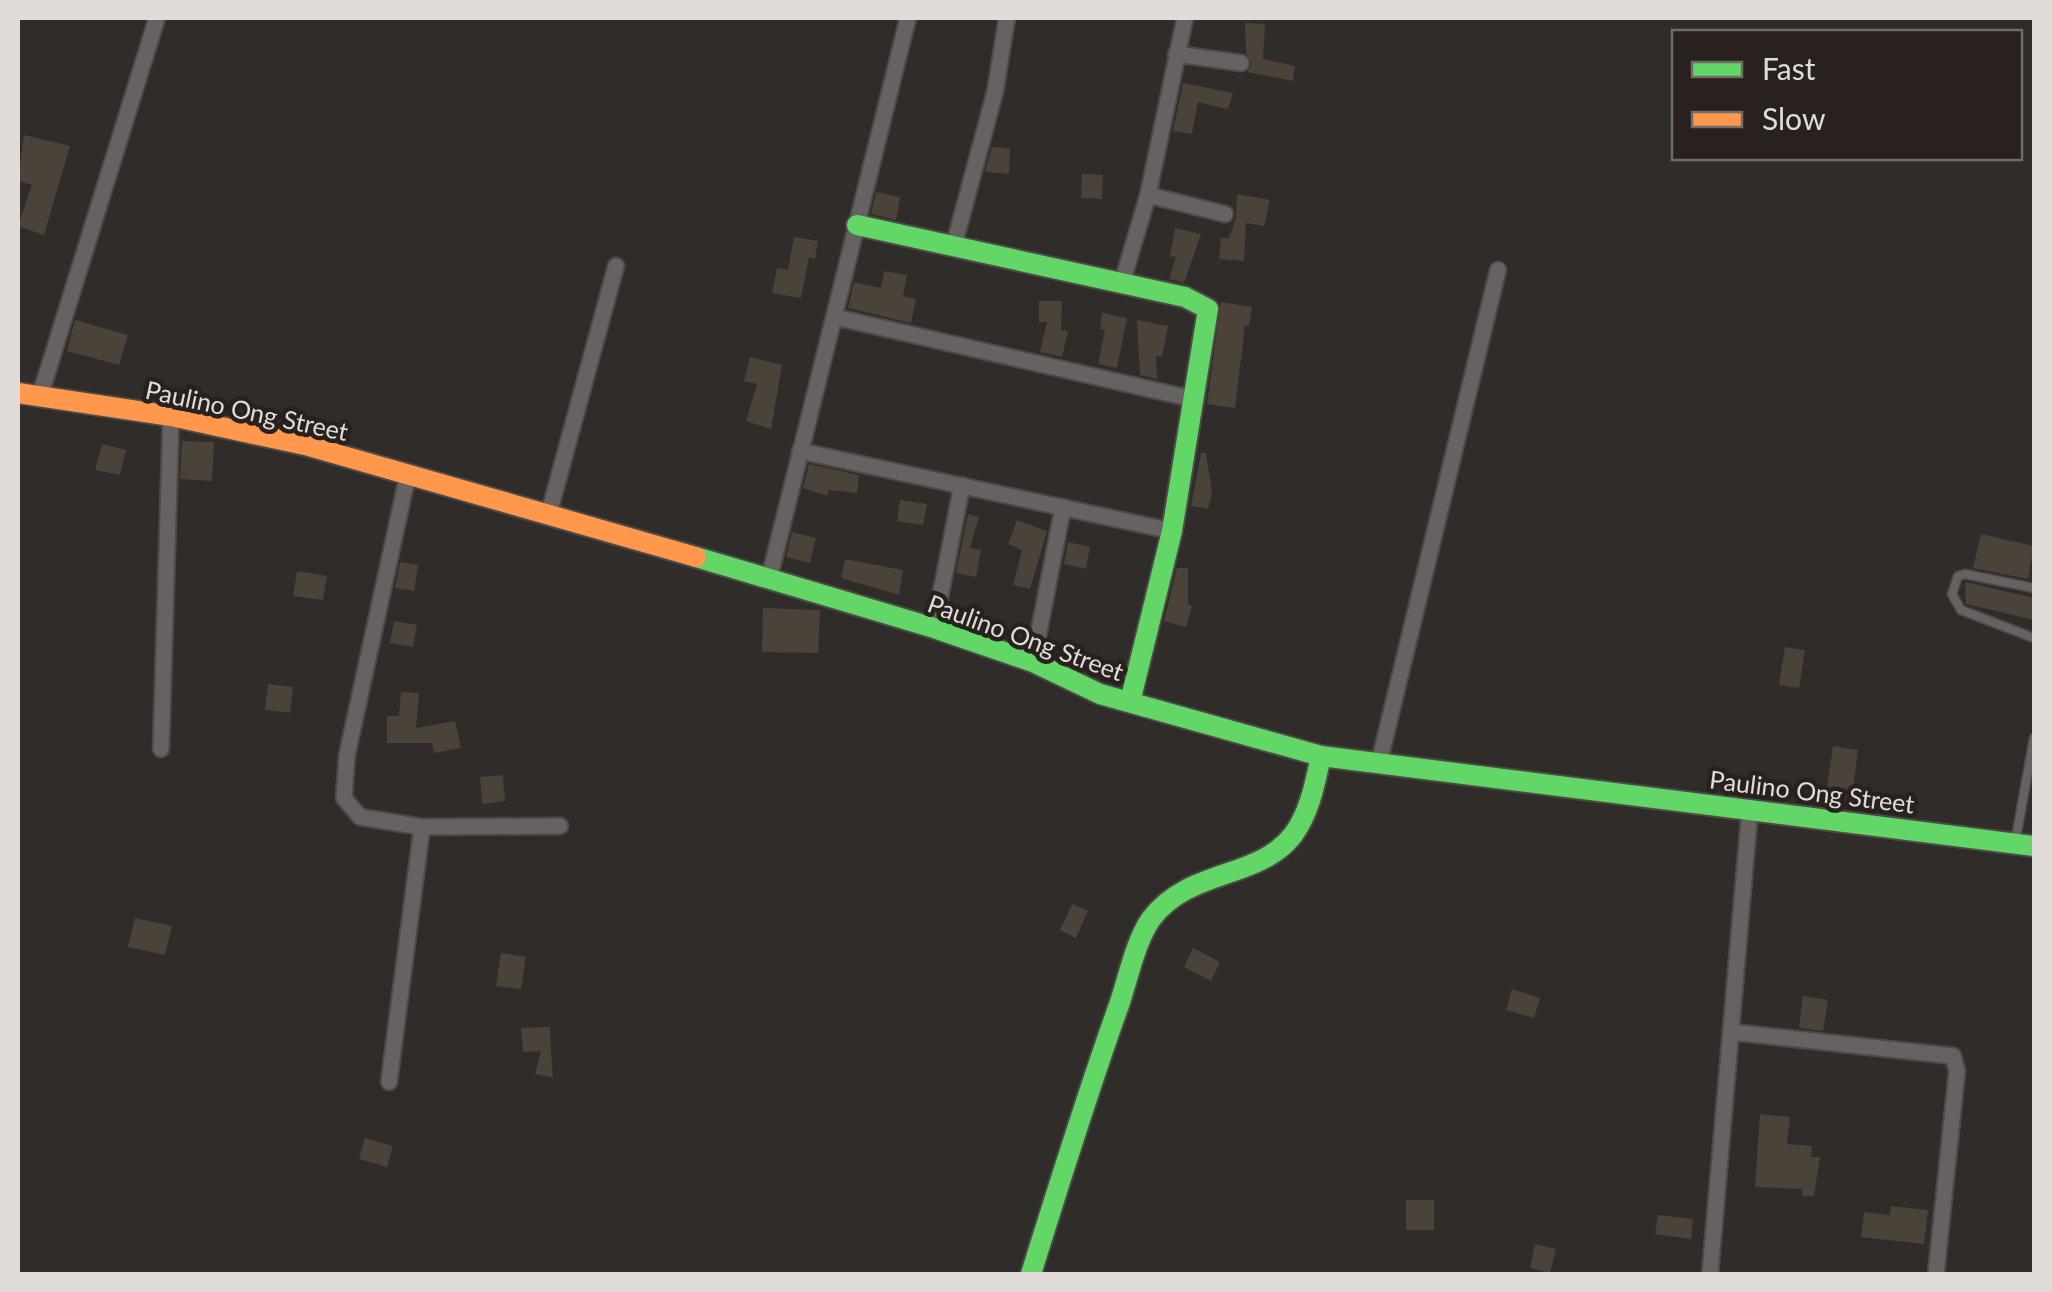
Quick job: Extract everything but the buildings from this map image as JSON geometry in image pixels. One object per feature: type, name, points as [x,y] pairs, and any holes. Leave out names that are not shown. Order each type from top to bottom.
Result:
[{"type":"street","points":[[40,396],[157,18]]},
{"type":"street","points":[[769,579],[908,18]]},
{"type":"street","points":[[954,245],[995,92],[1007,18]]},
{"type":"street","points":[[1122,283],[1148,195],[1185,18]]},
{"type":"street","points":[[1176,54],[1241,63]]},
{"type":"street","points":[[1148,195],[1224,214]]},
{"type":"street","points":[[858,225],[1186,297],[1208,309],[1172,530],[1130,702]]},
{"type":"street","points":[[549,513],[616,266]]},
{"type":"street","points":[[1379,763],[1498,270]]},
{"type":"street","points":[[834,317],[1193,399]]},
{"type":"street","name":"Paulino Ong Street","points":[[18,393],[171,416],[306,445],[934,628],[1033,662],[1100,694],[1222,732],[1321,756],[2025,844]]},
{"type":"street","points":[[161,749],[171,416]]},
{"type":"street","points":[[800,451],[1172,530]]},
{"type":"street","points":[[408,474],[347,754],[344,798],[360,817],[422,826],[560,826]]},
{"type":"street","points":[[934,628],[962,484]]},
{"type":"street","points":[[1033,662],[1063,508]]},
{"type":"street","points":[[1031,1274],[1082,1108],[1149,922],[1162,902],[1180,891],[1273,855],[1294,837],[1316,790],[1321,756]]},
{"type":"street","points":[[1710,1274],[1750,808]]},
{"type":"street","points":[[389,1082],[422,826]]},
{"type":"street","points":[[1731,1032],[1952,1056],[1957,1071],[1936,1274]]},
{"type":"lane","points":[[2034,588],[1964,574],[1958,576],[1952,594],[1961,610],[2034,638]]},
{"type":"lane","points":[[2025,844],[2034,738]]},
{"type":"traffic: fast","points":[[857,225],[1185,297],[1208,309],[1172,531],[1130,702]]},
{"type":"traffic: fast","points":[[696,557],[934,628],[1033,662],[1100,694],[1321,756],[2034,846]]},
{"type":"traffic: fast","points":[[1031,1274],[1145,928],[1184,891],[1261,860],[1293,835],[1304,817],[1321,756]]},
{"type":"traffic: slow","points":[[18,393],[171,416],[305,445],[696,557]]}]
